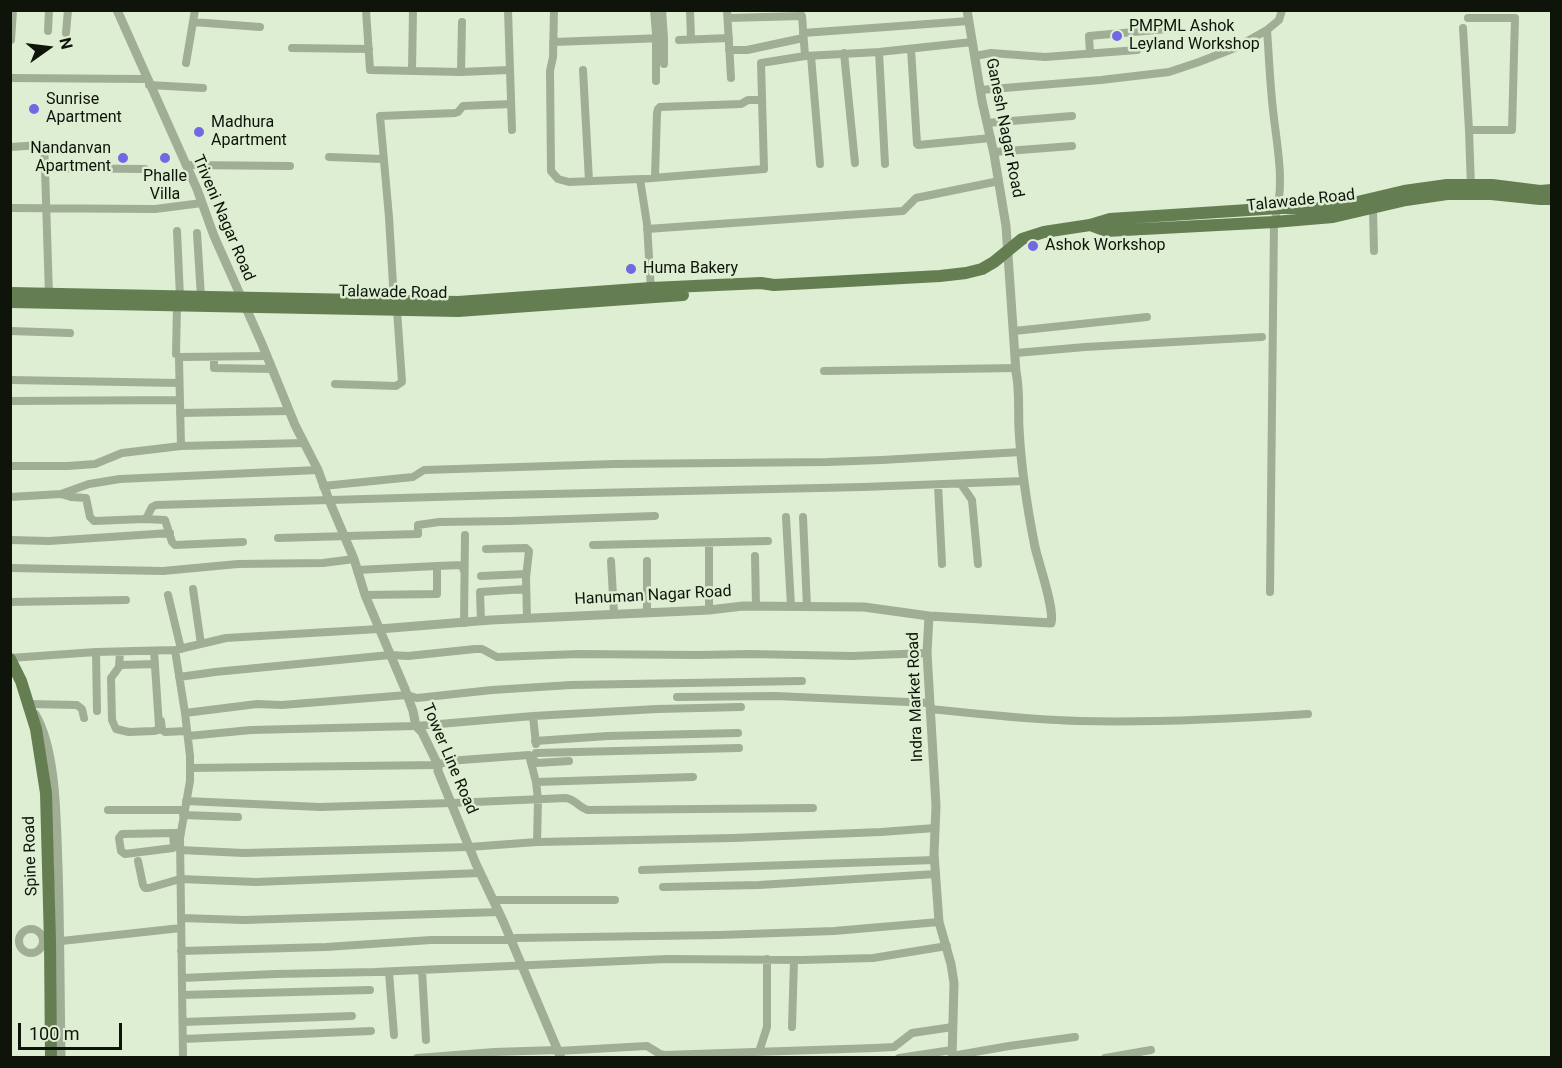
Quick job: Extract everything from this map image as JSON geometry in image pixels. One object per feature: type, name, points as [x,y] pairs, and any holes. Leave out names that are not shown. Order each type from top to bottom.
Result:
[{"type":"main road","name":"Talawade Road","points":[[10,293],[49,298],[395,307],[463,306],[651,293],[760,289],[774,285],[966,273],[994,262],[1023,239],[1044,232],[1090,225],[1110,219],[1279,208],[1332,208],[1404,191],[1447,185],[1491,194],[1551,199]]},
{"type":"main road","name":"Talawade Road","points":[[1090,225],[1106,231],[1274,222],[1334,217],[1406,200],[1492,185],[1551,190]]},
{"type":"main road","name":"Talawade Road","points":[[178,301],[201,297],[243,303]]},
{"type":"main road","name":"Talawade Road","points":[[10,302],[49,298]]},
{"type":"main road","name":"Spine Road","points":[[10,659],[29,704],[38,740],[46,793],[51,942],[51,1058]]},
{"type":"street","points":[[11,40],[13,10]]},
{"type":"street","points":[[48,31],[49,10]]},
{"type":"street","points":[[66,33],[68,10]]},
{"type":"street","name":"Triveni Nagar Road","points":[[117,10],[303,440]]},
{"type":"street","points":[[186,63],[195,10]]},
{"type":"street","points":[[366,10],[370,70],[461,72],[509,70]]},
{"type":"street","points":[[412,71],[413,10]]},
{"type":"street","points":[[508,10],[512,130]]},
{"type":"street","points":[[554,10],[554,42],[550,71],[551,171],[558,179],[569,182],[764,169],[761,63],[808,56],[879,52],[972,42]]},
{"type":"street","points":[[654,10],[664,64]]},
{"type":"street","points":[[656,81],[662,10]]},
{"type":"street","points":[[690,10],[691,39]]},
{"type":"street","name":"Ganesh Nagar Road","points":[[967,10],[980,90],[999,181],[1006,226],[1007,252]]},
{"type":"street","points":[[980,90],[1169,72],[1235,48],[1267,30],[1279,20],[1282,10]]},
{"type":"street","points":[[731,78],[727,14],[802,16],[820,164]]},
{"type":"street","points":[[1468,18],[1515,18],[1512,130],[1468,130]]},
{"type":"street","points":[[729,50],[747,50],[803,35],[969,21]]},
{"type":"street","points":[[193,22],[260,27]]},
{"type":"street","points":[[461,72],[462,22]]},
{"type":"street","points":[[1463,28],[1471,190]]},
{"type":"street","points":[[1090,54],[1089,36],[1167,29]]},
{"type":"street","points":[[1267,30],[1280,174],[1279,208],[1274,222],[1270,592]]},
{"type":"street","points":[[554,42],[660,38]]},
{"type":"street","points":[[679,40],[729,38]]},
{"type":"street","points":[[292,48],[369,49]]},
{"type":"street","points":[[911,49],[917,144],[991,138]]},
{"type":"street","points":[[975,56],[992,53],[1045,57],[1137,51]]},
{"type":"street","points":[[879,52],[885,164]]},
{"type":"street","points":[[844,53],[855,163]]},
{"type":"street","points":[[583,70],[590,181]]},
{"type":"street","points":[[10,78],[143,79],[203,88]]},
{"type":"street","points":[[655,177],[657,113],[660,106],[741,104],[748,100],[762,100]]},
{"type":"street","points":[[335,384],[396,386],[402,382],[380,116],[454,113],[463,106],[511,104]]},
{"type":"street","points":[[987,123],[1072,116]]},
{"type":"street","points":[[10,147],[42,144],[44,147],[49,298]]},
{"type":"street","points":[[994,152],[1071,146]]},
{"type":"street","points":[[329,157],[383,159]]},
{"type":"street","points":[[186,165],[290,166]]},
{"type":"street","points":[[45,168],[145,169]]},
{"type":"street","points":[[640,179],[647,229],[651,293]]},
{"type":"street","points":[[647,229],[903,211],[916,198],[999,181]]},
{"type":"street","points":[[10,208],[155,209],[202,203]]},
{"type":"street","points":[[1373,208],[1374,251]]},
{"type":"street","points":[[176,354],[177,231]]},
{"type":"street","points":[[197,233],[201,297]]},
{"type":"street","name":"Indra Market Road","points":[[952,1054],[954,983],[947,946],[939,922],[935,860],[936,806],[927,653],[929,616],[1051,623],[1053,618],[1039,566],[1024,481],[1019,428],[1019,385],[1007,252]]},
{"type":"street","points":[[1014,331],[1147,317]]},
{"type":"street","points":[[10,331],[70,333]]},
{"type":"street","points":[[1016,352],[1262,337]]},
{"type":"street","points":[[181,446],[179,359],[181,357],[267,356]]},
{"type":"street","points":[[214,357],[214,369],[272,369]]},
{"type":"street","points":[[824,372],[1016,368]]},
{"type":"street","points":[[10,380],[179,383]]},
{"type":"street","points":[[10,401],[180,400]]},
{"type":"street","points":[[180,413],[289,411]]},
{"type":"street","points":[[10,466],[95,464],[122,453],[181,446],[303,440]]},
{"type":"street","name":"Tower Line Road","points":[[303,440],[318,470],[328,500],[354,560],[365,595],[413,711],[416,726],[422,732],[438,765],[438,771],[480,873],[494,900],[559,1053]]},
{"type":"street","points":[[323,486],[413,477],[424,470],[614,464],[826,462],[1021,452]]},
{"type":"street","points":[[10,497],[61,494],[89,484],[120,479],[318,470]]},
{"type":"street","points":[[144,519],[156,505],[1024,481]]},
{"type":"street","points":[[961,484],[971,498],[978,564]]},
{"type":"street","points":[[938,485],[942,564]]},
{"type":"street","points":[[61,494],[86,498],[90,518],[94,521],[165,520],[172,542],[175,544],[243,542]]},
{"type":"street","points":[[278,538],[418,534],[418,525],[439,522],[655,516]]},
{"type":"street","points":[[786,517],[791,606]]},
{"type":"street","points":[[803,517],[807,607]]},
{"type":"street","points":[[10,540],[49,541],[170,533]]},
{"type":"street","points":[[464,622],[465,535]]},
{"type":"street","points":[[592,545],[768,541]]},
{"type":"street","points":[[709,544],[709,610]]},
{"type":"street","points":[[486,549],[528,549],[527,618]]},
{"type":"street","points":[[755,556],[756,606]]},
{"type":"street","points":[[10,568],[163,571],[238,564],[323,563],[354,560]]},
{"type":"street","points":[[611,561],[614,614]]},
{"type":"street","points":[[646,561],[647,613]]},
{"type":"street","points":[[357,570],[462,565],[464,572]]},
{"type":"street","points":[[365,595],[436,594],[437,566]]},
{"type":"street","points":[[481,576],[526,574]]},
{"type":"street","points":[[193,589],[201,644]]},
{"type":"street","points":[[481,621],[480,591],[526,589]]},
{"type":"street","points":[[168,595],[178,650],[179,677],[190,756],[190,781],[174,846],[125,854],[121,851],[119,838],[122,834],[177,833]]},
{"type":"street","points":[[10,602],[126,600]]},
{"type":"street","name":"Hanuman Nagar Road","points":[[379,628],[756,606],[864,607],[929,616]]},
{"type":"street","points":[[10,659],[96,652],[178,650],[226,638],[379,628]]},
{"type":"street","points":[[179,677],[390,655],[408,656],[482,649],[497,657],[579,654],[852,656],[927,653]]},
{"type":"street","points":[[120,652],[120,665],[111,678],[113,724],[119,730],[137,732],[158,730],[159,726],[156,651]]},
{"type":"street","points":[[156,651],[162,730],[165,732],[416,726],[533,716],[741,707]]},
{"type":"street","points":[[96,652],[97,711]]},
{"type":"street","points":[[120,665],[155,664]]},
{"type":"street","points":[[185,713],[257,704],[282,705],[407,695],[417,698],[492,690],[802,681]]},
{"type":"street","points":[[676,697],[776,696],[930,706],[998,716],[1082,721],[1228,719],[1308,714]]},
{"type":"street","points":[[29,704],[77,705],[82,708],[84,718]]},
{"type":"street","points":[[533,716],[536,741],[533,754],[538,800],[537,842]]},
{"type":"street","points":[[536,741],[608,736],[738,733]]},
{"type":"street","points":[[190,768],[438,765],[459,759],[533,754],[739,748]]},
{"type":"street","points":[[533,754],[537,763],[569,761]]},
{"type":"street","points":[[536,782],[693,777]]},
{"type":"street","points":[[186,801],[320,807],[570,798],[588,810],[813,808]]},
{"type":"street","points":[[108,810],[238,817]]},
{"type":"street","points":[[180,850],[244,853],[470,847],[537,842],[734,838],[935,828]]},
{"type":"street","points":[[177,833],[180,850],[183,1058]]},
{"type":"street","points":[[642,870],[935,860]]},
{"type":"street","points":[[138,861],[145,888],[180,879],[256,882],[480,873]]},
{"type":"street","points":[[663,887],[759,885],[936,874]]},
{"type":"street","points":[[494,900],[615,900]]},
{"type":"street","points":[[181,918],[244,920],[499,912]]},
{"type":"street","points":[[181,951],[357,946],[431,940],[834,931],[939,922]]},
{"type":"street","points":[[51,942],[32,953],[15,945],[24,930],[32,929],[39,932],[43,939],[51,942],[181,928]]},
{"type":"street","name":"Spine Road","points":[[51,942],[61,1058]]},
{"type":"street","points":[[182,978],[389,972],[667,959],[873,958],[947,946]]},
{"type":"street","points":[[759,1052],[767,1027],[767,959]]},
{"type":"street","points":[[792,1027],[794,960]]},
{"type":"street","points":[[422,970],[426,1040]]},
{"type":"street","points":[[389,972],[394,1035]]},
{"type":"street","points":[[182,995],[370,990]]},
{"type":"street","points":[[183,1022],[352,1016]]},
{"type":"street","points":[[417,1058],[495,1052],[559,1053],[647,1046],[664,1055],[894,1047],[912,1033],[953,1027]]},
{"type":"street","points":[[183,1039],[371,1031]]},
{"type":"street","points":[[899,1058],[952,1054],[1075,1036]]},
{"type":"street","points":[[1105,1058],[1151,1050]]},
{"type":"place","name":"PMPML Ashok Leyland Workshop","points":[[1117,36]]},
{"type":"place","name":"Sunrise Apartment","points":[[34,109]]},
{"type":"place","name":"Madhura Apartment","points":[[199,132]]},
{"type":"place","name":"Nandanvan Apartment","points":[[123,158]]},
{"type":"place","name":"Phalle Villa","points":[[165,158]]},
{"type":"place","name":"Ashok Workshop","points":[[1033,246]]},
{"type":"place","name":"Huma Bakery","points":[[631,269]]}]
